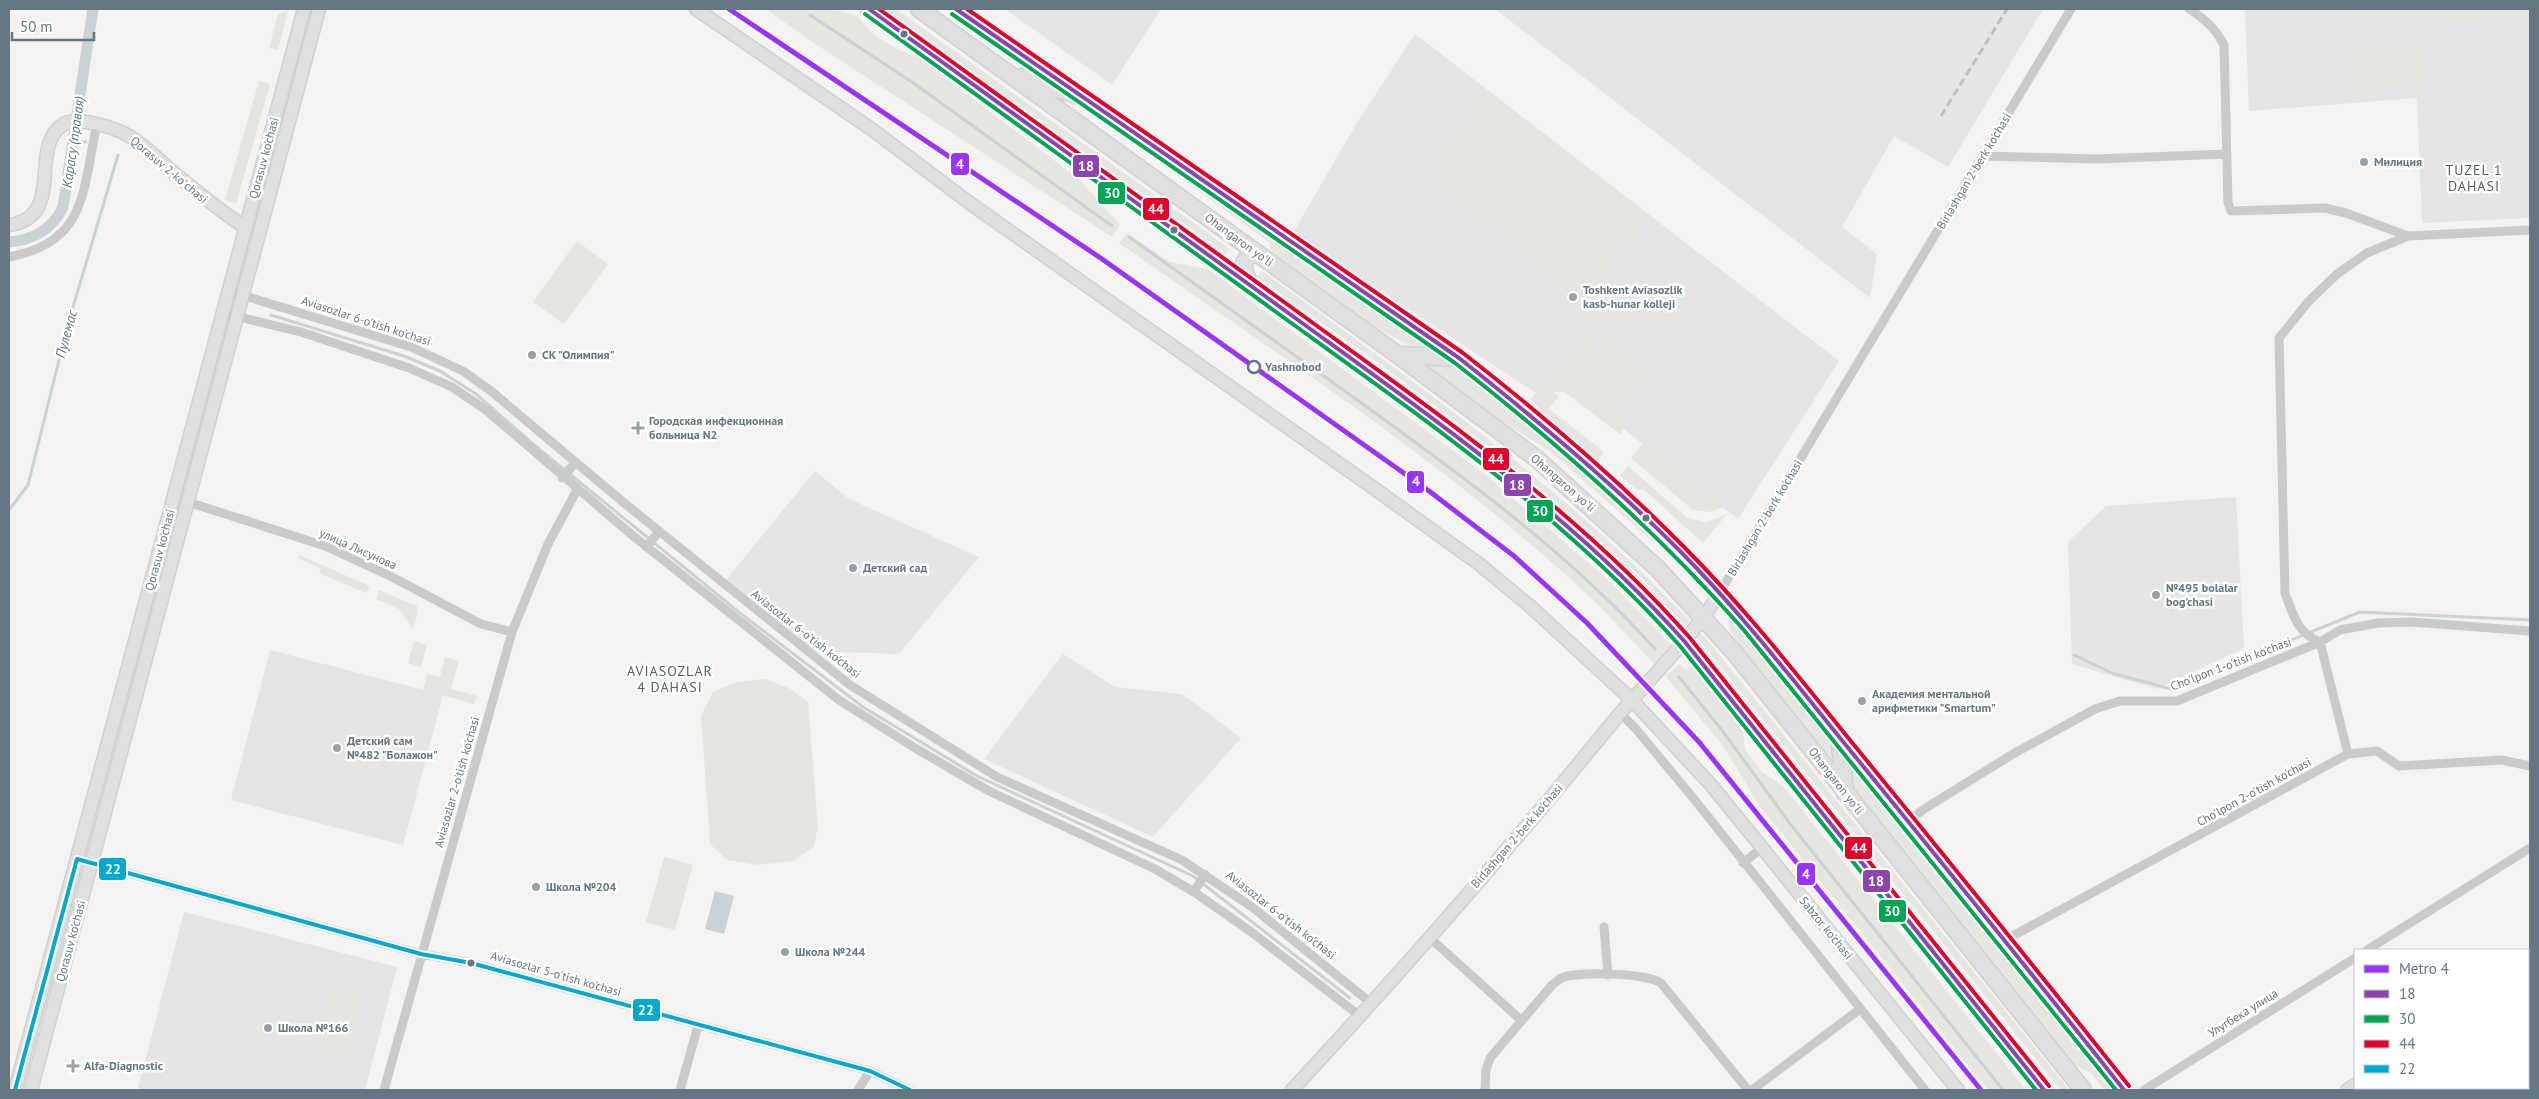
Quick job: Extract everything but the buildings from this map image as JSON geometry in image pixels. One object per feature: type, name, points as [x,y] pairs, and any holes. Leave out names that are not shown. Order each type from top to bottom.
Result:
[{"type":"highway","points":[[869,9],[1403,396],[1543,505],[1626,579],[1685,642],[2044,1090]]},
{"type":"highway","name":"Ohangaron yoʻli","points":[[919,9],[1398,355],[1537,459],[1658,569],[1734,652],[2083,1090]]},
{"type":"highway","points":[[1005,71],[1081,97]]},
{"type":"highway","points":[[1252,287],[1245,275],[1244,266],[1247,258],[1257,253]]},
{"type":"highway","points":[[1398,355],[1459,358]]},
{"type":"highway","points":[[1839,735],[1845,793]]},
{"type":"main road","name":"Qorasuv ko'chasi","points":[[15,1090],[304,9]]},
{"type":"main road","name":"Qorasuv ko'chasi","points":[[31,1090],[319,9]]},
{"type":"main road","name":"Sabzor ko'chasi","points":[[696,9],[870,128],[971,204],[1479,564],[1531,606],[1632,700],[1712,786],[1958,1090]]},
{"type":"main road","points":[[956,9],[1459,358],[1569,446],[1647,517],[1720,592],[1839,735],[2124,1090]]},
{"type":"main road","name":"Qorasuv 2-koʻchasi","points":[[9,225],[26,220],[35,212],[43,191],[50,141],[58,128],[71,121],[92,123],[130,136],[206,201],[246,228]]},
{"type":"main road","name":"Birlashgan 2-berk ko'chasi","points":[[1292,1090],[1430,938],[1620,713],[1685,642],[1704,619],[1720,592]]},
{"type":"street","name":"Birlashgan 2-berk ko'chasi","points":[[1720,592],[2071,9]]},
{"type":"street","points":[[2189,9],[2205,19],[2217,31],[2224,45],[2228,203],[2231,211],[2325,208],[2346,213],[2408,236]]},
{"type":"street","points":[[9,257],[47,246],[58,238],[72,222],[79,207],[92,123]]},
{"type":"street","points":[[1983,156],[2096,159],[2227,154]]},
{"type":"street","points":[[2348,754],[2320,642],[2309,638],[2299,628],[2285,593],[2279,338],[2308,302],[2337,274],[2367,253],[2408,236],[2530,230]]},
{"type":"street","name":"Aviasozlar 6-o'tish ko'chasi","points":[[229,291],[411,346],[463,370],[491,390],[574,464],[652,540],[812,681],[997,776],[1174,856],[1242,926],[1360,1016]]},
{"type":"street","name":"Aviasozlar 6-o'tish ko'chasi","points":[[223,313],[301,332],[440,380],[486,410],[563,476],[576,490],[652,540],[827,668],[871,711],[989,791],[1155,869],[1200,882],[1252,907],[1371,1003]]},
{"type":"street","points":[[563,476],[574,464]]},
{"type":"street","name":"Aviasozlar 2-o'tish ko'chasi","points":[[384,1090],[512,632],[548,544],[576,490]]},
{"type":"street","name":"улица Лисунова","points":[[188,502],[326,546],[390,576],[481,624],[512,632]]},
{"type":"street","name":"Cho'lpon 1-o'tish ko'chasi","points":[[1908,822],[2013,754],[2095,709],[2120,701],[2177,701],[2320,642],[2340,630],[2378,623],[2412,622],[2530,631]]},
{"type":"street","points":[[1620,713],[1636,729],[1925,1090]]},
{"type":"street","name":"Cho'lpon 2-o'tish ko'chasi","points":[[2005,940],[2348,754],[2377,751],[2398,766],[2502,760],[2530,766]]},
{"type":"street","points":[[1743,863],[1762,848]]},
{"type":"street","points":[[2369,949],[2530,848]]},
{"type":"street","name":"Aviasozlar 5-o'tish ko'chasi","points":[[77,859],[421,954],[471,963],[698,1026],[870,1071],[910,1090]]},
{"type":"street","points":[[1604,927],[1608,975]]},
{"type":"street","points":[[1430,938],[1522,1020]]},
{"type":"street","name":"Улугбека улица","points":[[2144,1090],[2354,959]]},
{"type":"street","points":[[1484,1090],[1486,1070],[1490,1058],[1561,978],[1608,975],[1647,976],[1661,983],[1750,1090],[1860,1009]]},
{"type":"street","points":[[680,1090],[698,1026]]},
{"type":"street","points":[[858,1090],[870,1071]]},
{"type":"shaded area","points":[[766,9],[833,9],[858,17],[877,37],[897,49],[918,57],[1080,180],[1120,225],[1112,237],[806,38]]},
{"type":"shaded area","points":[[885,9],[896,9],[1230,249],[1226,254]]},
{"type":"shaded area","points":[[1005,9],[1161,9],[1112,85]]},
{"type":"shaded area","points":[[1495,9],[2043,9],[1948,167],[1894,136],[1842,227],[1877,254],[1870,298]]},
{"type":"shaded area","points":[[2245,9],[2530,9],[2530,218],[2422,223],[2417,98],[2249,111]]},
{"type":"shaded area","points":[[2352,9],[2530,9],[2530,16],[2353,27]]},
{"type":"shaded area","points":[[288,11],[278,50],[269,48],[278,14]]},
{"type":"shaded area","name":"Toshkent Aviasozlik kasb-hunar kolleji","points":[[1415,34],[1839,361],[1738,519],[1575,391],[1536,393],[1293,233],[1355,126]]},
{"type":"shaded area","points":[[2425,49],[2426,89],[2355,92],[2353,53]]},
{"type":"shaded area","points":[[259,81],[270,84],[236,204],[225,200]]},
{"type":"shaded area","points":[[1487,93],[1647,216],[1583,301],[1424,179]]},
{"type":"shaded area","points":[[1074,101],[1424,341],[1429,347],[1414,348],[1374,326],[1272,252],[1269,242]]},
{"type":"shaded area","points":[[1127,233],[1170,262],[1208,269],[1487,476],[1606,578],[1679,653],[1659,669],[1590,597],[1513,530],[1459,486],[1348,403],[1119,243]]},
{"type":"shaded area","points":[[577,241],[608,264],[564,324],[533,302]]},
{"type":"shaded area","points":[[1262,271],[1438,400],[1495,445],[1552,491],[1659,589],[1709,642],[2069,1090],[2061,1090],[1704,646],[1641,577],[1580,522],[1496,452],[1376,361],[1257,277]]},
{"type":"shaded area","points":[[1595,326],[1606,333],[1576,369],[1632,417],[1620,434],[1562,390],[1558,393],[1550,388]]},
{"type":"shaded area","points":[[1612,336],[1651,369],[1624,401],[1585,368]]},
{"type":"shaded area","points":[[1428,364],[1455,364],[1573,460],[1657,538],[1653,542],[1551,452],[1502,421],[1428,367]]},
{"type":"shaded area","points":[[1542,384],[1559,396],[1549,409],[1603,451],[1601,459],[1598,460],[1530,400]]},
{"type":"shaded area","points":[[1645,441],[1727,506],[1710,512],[1693,510],[1631,458]]},
{"type":"shaded area","points":[[1628,466],[1687,518],[1707,522],[1727,514],[1703,543],[1642,488],[1639,491],[1620,476]]},
{"type":"shaded area","name":"Детский сад","points":[[815,471],[849,499],[979,557],[899,654],[813,651],[726,580]]},
{"type":"shaded area","name":"№495 bolalar bog'chasi","points":[[2236,497],[2244,648],[2157,689],[2072,664],[2068,542],[2106,506]]},
{"type":"shaded area","points":[[299,555],[370,586],[366,593],[321,574],[319,568],[298,558]]},
{"type":"shaded area","points":[[379,590],[417,606],[418,611],[413,629],[399,609],[376,599]]},
{"type":"shaded area","points":[[1726,609],[1833,741],[1834,766],[1730,631]]},
{"type":"shaded area","points":[[414,641],[427,645],[421,667],[408,663]]},
{"type":"shaded area","name":"Детский сам №482 \"Болажон\"","points":[[270,650],[443,695],[403,845],[231,800]]},
{"type":"shaded area","points":[[1063,654],[1115,687],[1182,694],[1241,738],[1153,837],[984,759]]},
{"type":"shaded area","points":[[445,657],[459,661],[451,689],[477,696],[474,704],[423,690],[427,674],[440,677]]},
{"type":"shaded area","points":[[1680,664],[1686,671],[1691,665],[1743,731],[1745,750],[1762,772],[1783,786],[2026,1090],[1988,1090],[1759,805],[1724,747],[1667,678],[1666,675]]},
{"type":"shaded area","points":[[765,679],[791,689],[808,702],[818,827],[814,846],[794,861],[758,865],[727,860],[710,844],[701,716],[713,692],[738,682]]},
{"type":"shaded area","points":[[1850,759],[2114,1090],[2104,1090],[2091,1073],[2073,1065],[1850,784]]},
{"type":"shaded area","points":[[664,857],[693,865],[675,930],[646,922]]},
{"type":"shaded area","points":[[715,891],[734,896],[724,934],[705,929]]},
{"type":"shaded area","name":"Школа №166","points":[[184,912],[397,967],[365,1090],[147,1090],[138,1088]]},
{"type":"shaded area","points":[[332,986],[363,995],[345,1059],[314,1050]]},
{"type":"waterway","name":"Пулемас","points":[[9,242],[26,239],[41,232],[53,222],[63,207],[93,9]]},
{"type":"waterway","points":[[810,15],[912,82],[1112,226]]},
{"type":"waterway","name":"Пулемас","points":[[75,141],[86,142]]},
{"type":"waterway","name":"Пулемас","points":[[9,510],[28,485],[68,324],[118,155]]},
{"type":"waterway","points":[[1129,237],[1477,488],[1588,581],[1655,649]]},
{"type":"waterway","points":[[271,315],[404,356],[440,371],[476,394],[533,444],[740,613],[863,707],[977,776],[1193,876],[1350,998]]},
{"type":"waterway","points":[[2074,655],[2112,673],[2171,689],[2360,612],[2530,620]]},
{"type":"waterway","points":[[1679,677],[1721,729],[1791,825],[2003,1090]]},
{"type":"railway","points":[[1941,116],[2007,9]]},
{"type":"metro line","name":"4","points":[[729,9],[1102,259],[1429,491],[1514,556],[1587,623],[1699,742],[1981,1090]]},
{"type":"transit line","name":"18","points":[[869,9],[1451,432],[1549,511],[1596,552],[1642,596],[1685,642],[2044,1090]]},
{"type":"transit line","name":"44","points":[[879,9],[1455,427],[1554,506],[1601,548],[1647,592],[1690,638],[2049,1086]]},
{"type":"transit line","name":"18","points":[[956,9],[1459,358],[1545,428],[1627,500],[1680,551],[1750,627],[2124,1090]]},
{"type":"transit line","name":"44","points":[[967,9],[1463,353],[1549,422],[1658,521],[1708,572],[1776,649],[2129,1086]]},
{"type":"transit line","name":"30","points":[[865,14],[1446,436],[1545,515],[1592,556],[1680,646],[2036,1090]]},
{"type":"transit line","name":"30","points":[[952,14],[1455,363],[1532,425],[1641,523],[1676,557],[1743,629],[2116,1090]]},
{"type":"transit line","name":"22","points":[[15,1090],[77,859],[421,954],[471,963],[870,1071],[910,1090]]},
{"type":"place","name":"Милиция","points":[[2364,162]]},
{"type":"place","name":"Toshkent Aviasozlik kasb-hunar kolleji","points":[[1573,297]]},
{"type":"place","name":"СК \"Олимпия\"","points":[[532,355]]},
{"type":"place","name":"Yashnobod","points":[[1254,367]]},
{"type":"place","name":"Городская инфекционная больница N2","points":[[638,428]]},
{"type":"place","name":"Детский сад","points":[[853,568]]},
{"type":"place","name":"№495 bolalar bog'chasi","points":[[2156,595]]},
{"type":"place","name":"Академия ментальной арифметики \"Smartum\"","points":[[1862,701]]},
{"type":"place","name":"Детский сам №482 \"Болажон\"","points":[[337,748]]},
{"type":"place","name":"Школа №204","points":[[536,887]]},
{"type":"place","name":"Школа №244","points":[[785,952]]},
{"type":"place","name":"Школа №166","points":[[268,1028]]},
{"type":"place","name":"Alfa-Diagnostic","points":[[73,1066]]},
{"type":"district","name":"TUZEL 1 DAHASI","points":[[2474,178]]},
{"type":"district","name":"AVIASOZLAR 4 DAHASI","points":[[670,680]]},
{"type":"water label","name":"Карасу (правая)","points":[[73,142]]}]
